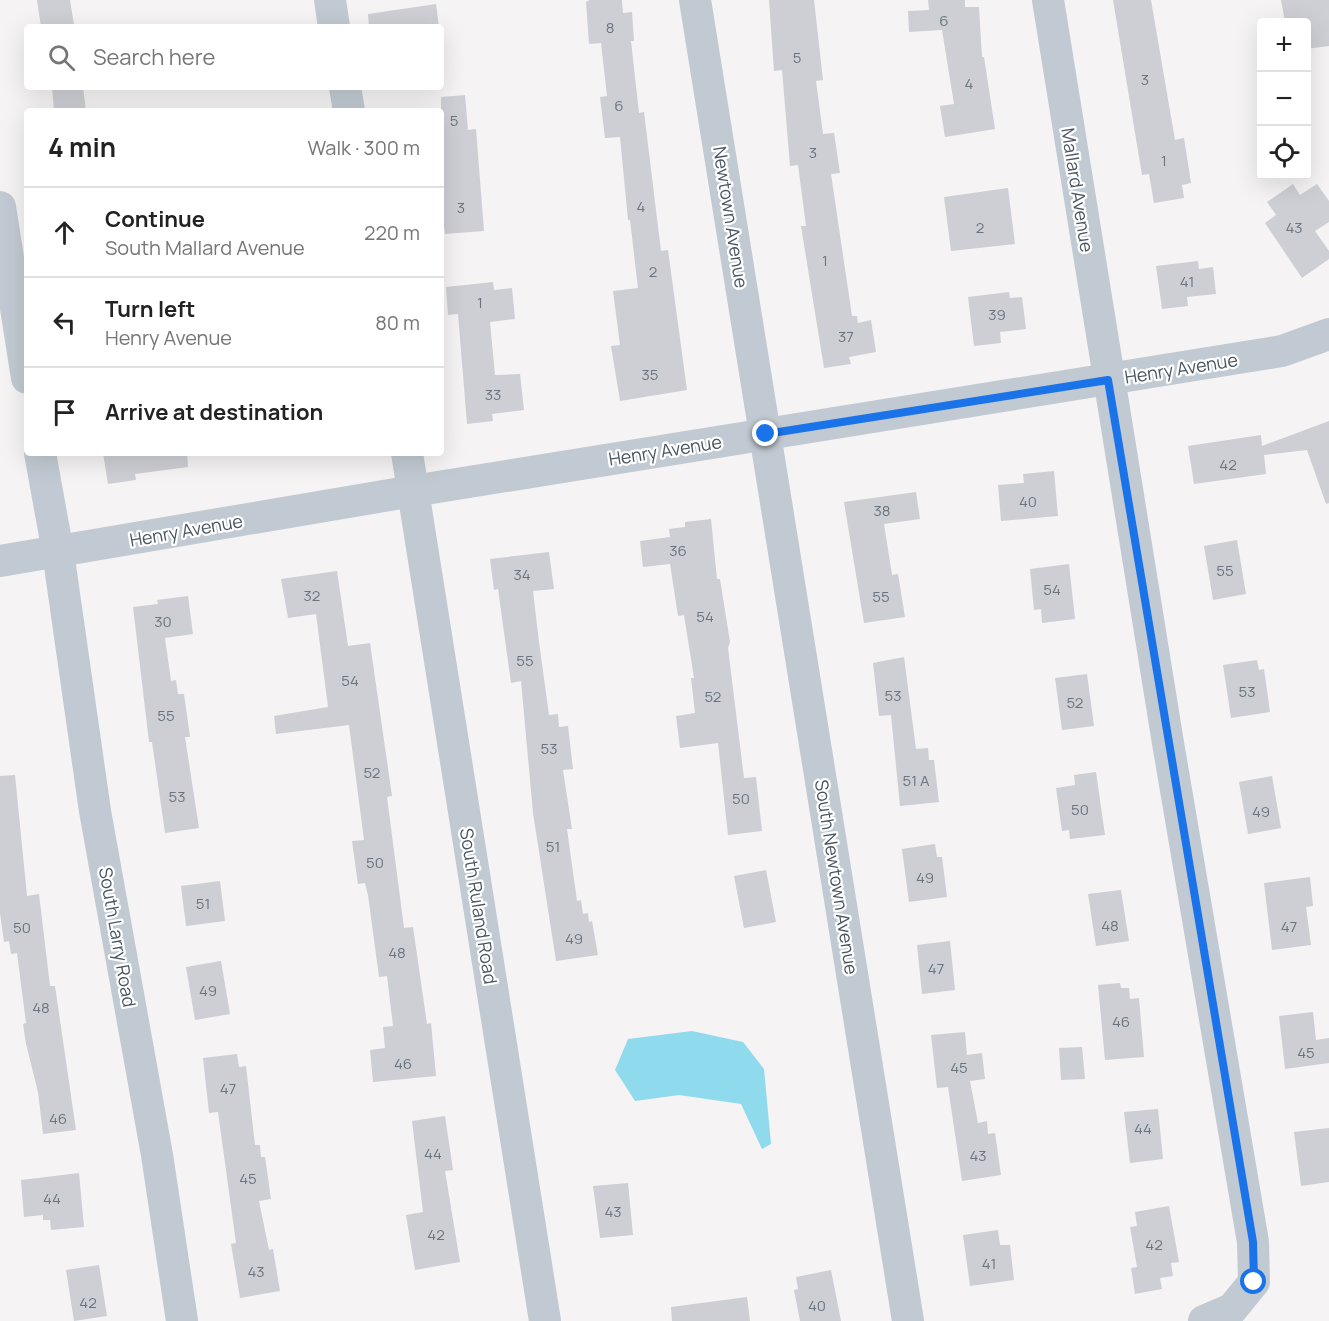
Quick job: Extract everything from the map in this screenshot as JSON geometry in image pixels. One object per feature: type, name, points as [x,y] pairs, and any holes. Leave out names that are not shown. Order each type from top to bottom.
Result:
[{"type":"street","points":[[330,0],[334,24]]},
{"type":"street","name":"Newtown Avenue","points":[[695,0],[766,434]]},
{"type":"street","name":"Mallard Avenue","points":[[1048,0],[1108,380],[1253,1242],[1254,1282],[1218,1315]]},
{"type":"street","points":[[346,90],[348,108]]},
{"type":"street","points":[[0,207],[24,359]]},
{"type":"street","name":"Henry Avenue","points":[[0,561],[413,491],[1282,351],[1329,334]]},
{"type":"street","name":"South Newtown Avenue","points":[[766,434],[908,1321]]},
{"type":"street","name":"South Larry Road","points":[[41,456],[58,552],[95,811],[157,1155],[182,1321]]},
{"type":"street","name":"South Ruland Road","points":[[407,456],[545,1321]]},
{"type":"water","points":[[692,1031],[743,1042],[764,1069],[771,1144],[762,1149],[741,1104],[679,1095],[635,1101],[615,1070],[628,1039]]},
{"type":"building","points":[[37,0],[70,0],[74,24],[41,24]]},
{"type":"building","points":[[622,0],[623,13],[632,12],[634,41],[631,41],[639,113],[644,112],[661,251],[668,250],[687,390],[620,401],[611,346],[620,345],[613,291],[638,288],[630,220],[628,220],[620,137],[605,138],[600,97],[607,96],[601,43],[589,44],[586,2]]},
{"type":"building","points":[[769,0],[814,0],[823,80],[816,81],[823,134],[834,133],[840,173],[831,174],[852,316],[857,316],[858,323],[871,320],[876,352],[849,357],[851,364],[824,368],[801,226],[806,226],[798,165],[790,166],[782,70],[774,71]]},
{"type":"building","points":[[928,0],[965,0],[965,7],[979,7],[982,57],[984,57],[995,129],[945,137],[940,106],[954,104],[942,30],[909,32],[908,11],[929,10]]},
{"type":"building","points":[[1113,0],[1151,0],[1175,140],[1184,138],[1191,183],[1182,185],[1184,198],[1154,203],[1149,174],[1142,175]]},
{"type":"building","points":[[1281,0],[1329,0],[1329,46],[1311,48],[1311,18],[1284,18]]},
{"type":"building","points":[[436,4],[439,24],[369,24],[368,14]]},
{"type":"building","points":[[52,90],[83,90],[86,108],[54,108]]},
{"type":"building","points":[[465,95],[468,130],[476,129],[484,231],[445,234],[444,108],[441,108],[441,97]]},
{"type":"building","points":[[1293,184],[1300,195],[1317,184],[1329,201],[1329,222],[1315,231],[1329,251],[1329,259],[1302,278],[1265,223],[1276,215],[1267,202]]},
{"type":"building","points":[[1008,188],[1015,244],[951,251],[944,197]]},
{"type":"building","points":[[1198,261],[1199,269],[1213,267],[1216,294],[1187,297],[1188,306],[1162,309],[1156,266]]},
{"type":"building","points":[[493,282],[494,290],[512,288],[515,319],[490,322],[495,375],[520,374],[524,410],[492,414],[493,421],[467,424],[458,314],[448,315],[446,287]]},
{"type":"building","points":[[1009,292],[1010,298],[1022,297],[1026,329],[1000,332],[1001,343],[974,346],[968,297]]},
{"type":"building","points":[[1329,421],[1329,503],[1326,504],[1307,450],[1264,455],[1266,474],[1194,484],[1188,446],[1261,435],[1262,446]]},
{"type":"building","points":[[103,456],[187,456],[188,467],[135,474],[136,480],[108,484]]},
{"type":"building","points":[[1054,471],[1058,516],[1001,521],[998,485],[1024,483],[1023,474]]},
{"type":"building","points":[[916,492],[920,519],[884,524],[892,575],[898,574],[905,617],[864,623],[844,502]]},
{"type":"building","points":[[711,519],[717,579],[720,579],[730,642],[728,648],[744,778],[756,777],[762,831],[728,835],[718,743],[680,748],[676,716],[695,713],[691,678],[694,678],[684,615],[678,616],[670,564],[643,567],[640,541],[670,537],[669,529],[685,527],[685,522]]},
{"type":"building","points":[[1237,540],[1246,594],[1213,600],[1204,546]]},
{"type":"building","points":[[549,552],[554,589],[533,591],[539,642],[549,715],[558,714],[559,727],[568,726],[573,769],[563,770],[572,829],[567,829],[577,901],[581,900],[583,914],[588,913],[589,922],[592,921],[598,955],[556,961],[533,813],[521,681],[511,683],[498,589],[494,590],[490,559]]},
{"type":"building","points":[[1069,564],[1075,619],[1042,623],[1041,609],[1034,610],[1030,569]]},
{"type":"building","points":[[337,571],[348,646],[370,643],[392,796],[387,797],[404,928],[413,927],[427,1024],[431,1023],[436,1076],[373,1082],[370,1050],[385,1048],[383,1027],[393,1026],[387,976],[379,977],[368,895],[365,883],[358,884],[352,841],[364,840],[349,725],[276,734],[274,716],[328,707],[316,614],[288,618],[281,579]]},
{"type":"building","points":[[188,596],[193,634],[165,638],[171,681],[176,680],[178,694],[184,694],[190,737],[185,737],[199,828],[165,833],[152,742],[149,742],[133,607],[158,604],[157,600]]},
{"type":"building","points":[[904,657],[916,749],[928,748],[929,760],[934,760],[939,802],[900,806],[891,715],[879,716],[873,663]]},
{"type":"building","points":[[1257,660],[1259,670],[1264,669],[1270,712],[1231,718],[1223,665]]},
{"type":"building","points":[[1087,674],[1094,726],[1062,730],[1055,678]]},
{"type":"building","points":[[1096,772],[1105,835],[1070,839],[1069,830],[1062,831],[1056,788],[1075,785],[1074,775]]},
{"type":"building","points":[[15,775],[27,896],[39,894],[50,986],[55,986],[76,1130],[43,1134],[38,1092],[23,1024],[26,1023],[17,953],[11,954],[9,941],[4,942],[0,913],[0,776]]},
{"type":"building","points":[[1272,776],[1281,828],[1248,834],[1239,782]]},
{"type":"building","points":[[935,844],[937,857],[942,857],[947,897],[909,902],[902,849]]},
{"type":"building","points":[[766,870],[776,922],[744,928],[734,876]]},
{"type":"building","points":[[1310,877],[1313,906],[1306,907],[1311,945],[1272,950],[1264,883]]},
{"type":"building","points":[[220,881],[225,921],[186,926],[181,886]]},
{"type":"building","points":[[1121,890],[1129,941],[1096,946],[1088,894]]},
{"type":"building","points":[[950,941],[955,990],[922,994],[917,945]]},
{"type":"building","points":[[221,961],[230,1014],[195,1020],[186,967]]},
{"type":"building","points":[[1120,983],[1121,988],[1129,988],[1130,999],[1139,998],[1144,1057],[1105,1060],[1098,985]]},
{"type":"building","points":[[1313,1012],[1316,1040],[1329,1038],[1329,1063],[1285,1069],[1279,1016]]},
{"type":"building","points":[[965,1032],[967,1055],[982,1053],[985,1079],[970,1081],[978,1123],[987,1121],[988,1134],[995,1133],[1001,1175],[962,1181],[948,1087],[937,1088],[931,1035]]},
{"type":"building","points":[[1082,1047],[1085,1079],[1061,1080],[1059,1048]]},
{"type":"building","points":[[237,1054],[239,1067],[246,1066],[255,1145],[260,1145],[261,1157],[265,1157],[271,1199],[259,1201],[269,1250],[273,1249],[280,1291],[240,1298],[231,1244],[236,1243],[218,1112],[209,1113],[203,1058]]},
{"type":"building","points":[[1158,1109],[1163,1159],[1130,1163],[1124,1112]]},
{"type":"building","points":[[445,1116],[453,1170],[445,1171],[460,1262],[415,1270],[406,1215],[423,1212],[412,1121]]},
{"type":"building","points":[[1329,1128],[1329,1182],[1301,1186],[1294,1132]]},
{"type":"building","points":[[79,1173],[84,1227],[51,1230],[50,1220],[43,1220],[43,1215],[24,1217],[21,1180]]},
{"type":"building","points":[[628,1183],[633,1235],[600,1238],[593,1186]]},
{"type":"building","points":[[1169,1206],[1179,1262],[1171,1263],[1173,1276],[1160,1278],[1162,1289],[1135,1294],[1131,1268],[1137,1267],[1130,1227],[1137,1226],[1135,1212]]},
{"type":"building","points":[[998,1230],[1000,1245],[1010,1245],[1014,1280],[970,1286],[963,1235]]},
{"type":"building","points":[[99,1265],[107,1316],[74,1321],[66,1270]]},
{"type":"building","points":[[831,1270],[841,1321],[800,1321],[794,1290],[798,1289],[796,1277]]},
{"type":"building","points":[[747,1297],[750,1321],[672,1321],[671,1307]]},
{"type":"route","points":[[766,434],[1108,380],[1253,1242],[1254,1282]]}]
